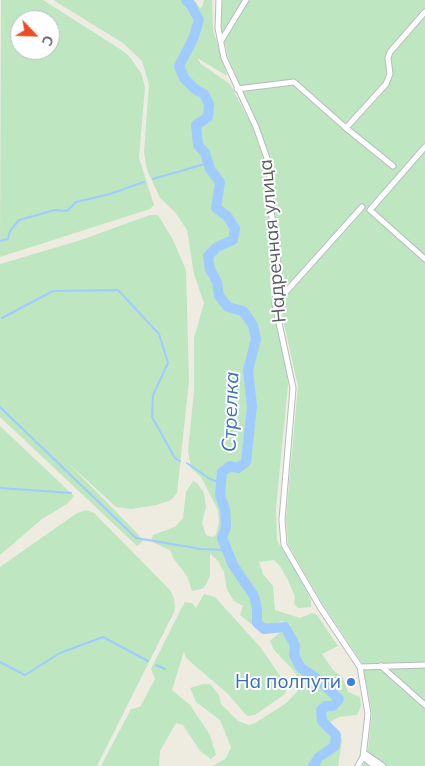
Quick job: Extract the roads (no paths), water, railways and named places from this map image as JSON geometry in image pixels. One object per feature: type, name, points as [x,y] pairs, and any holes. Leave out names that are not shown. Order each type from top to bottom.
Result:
[{"type":"street","name":"Надречная улица","points":[[219,0],[218,28],[224,58],[256,127],[269,164],[271,211],[278,255],[275,304],[293,388],[282,520],[284,545],[320,607],[360,667],[368,714],[363,755],[358,766]]},
{"type":"street","points":[[220,41],[246,0]]},
{"type":"street","points":[[346,128],[386,84],[390,74],[388,58],[390,52],[425,12]]},
{"type":"street","points":[[237,89],[294,82],[393,166]]},
{"type":"street","points":[[425,147],[370,210],[425,259]]},
{"type":"street","points":[[275,304],[362,208]]},
{"type":"street","points":[[360,667],[425,665]]},
{"type":"street","points":[[381,666],[425,705]]},
{"type":"street","points":[[363,755],[375,766]]},
{"type":"street","points":[[363,755],[383,766]]},
{"type":"waterway","name":"Стрелка","points":[[186,0],[199,20],[193,39],[179,66],[184,78],[195,89],[204,94],[209,104],[208,117],[196,125],[198,145],[205,153],[210,169],[220,182],[216,208],[227,216],[235,228],[233,240],[217,247],[208,256],[210,269],[217,282],[219,296],[228,307],[243,311],[253,325],[256,339],[248,370],[252,406],[246,462],[238,468],[230,466],[222,472],[220,495],[225,509],[226,527],[222,538],[233,565],[254,596],[257,609],[257,623],[264,629],[285,627],[295,645],[294,655],[301,668],[319,680],[339,699],[333,706],[326,706],[321,710],[322,721],[336,735],[335,746],[319,757],[313,766]]},
{"type":"waterway","points":[[153,179],[208,163]]},
{"type":"waterway","points":[[0,241],[8,239],[10,231],[19,220],[55,210],[67,211],[76,202],[110,194],[144,182]]},
{"type":"waterway","points":[[2,318],[53,291],[118,290],[159,334],[168,363],[153,395],[152,417],[175,458],[180,461]]},
{"type":"waterway","points":[[0,407],[136,538],[201,549],[226,550]]},
{"type":"waterway","points":[[187,463],[210,479],[221,483]]},
{"type":"waterway","points":[[0,488],[71,493]]},
{"type":"waterway","points":[[0,662],[25,675],[60,653],[103,637],[148,661]]},
{"type":"waterway","points":[[156,665],[165,669]]},
{"type":"place","name":"На полпути","points":[[351,682]]}]
